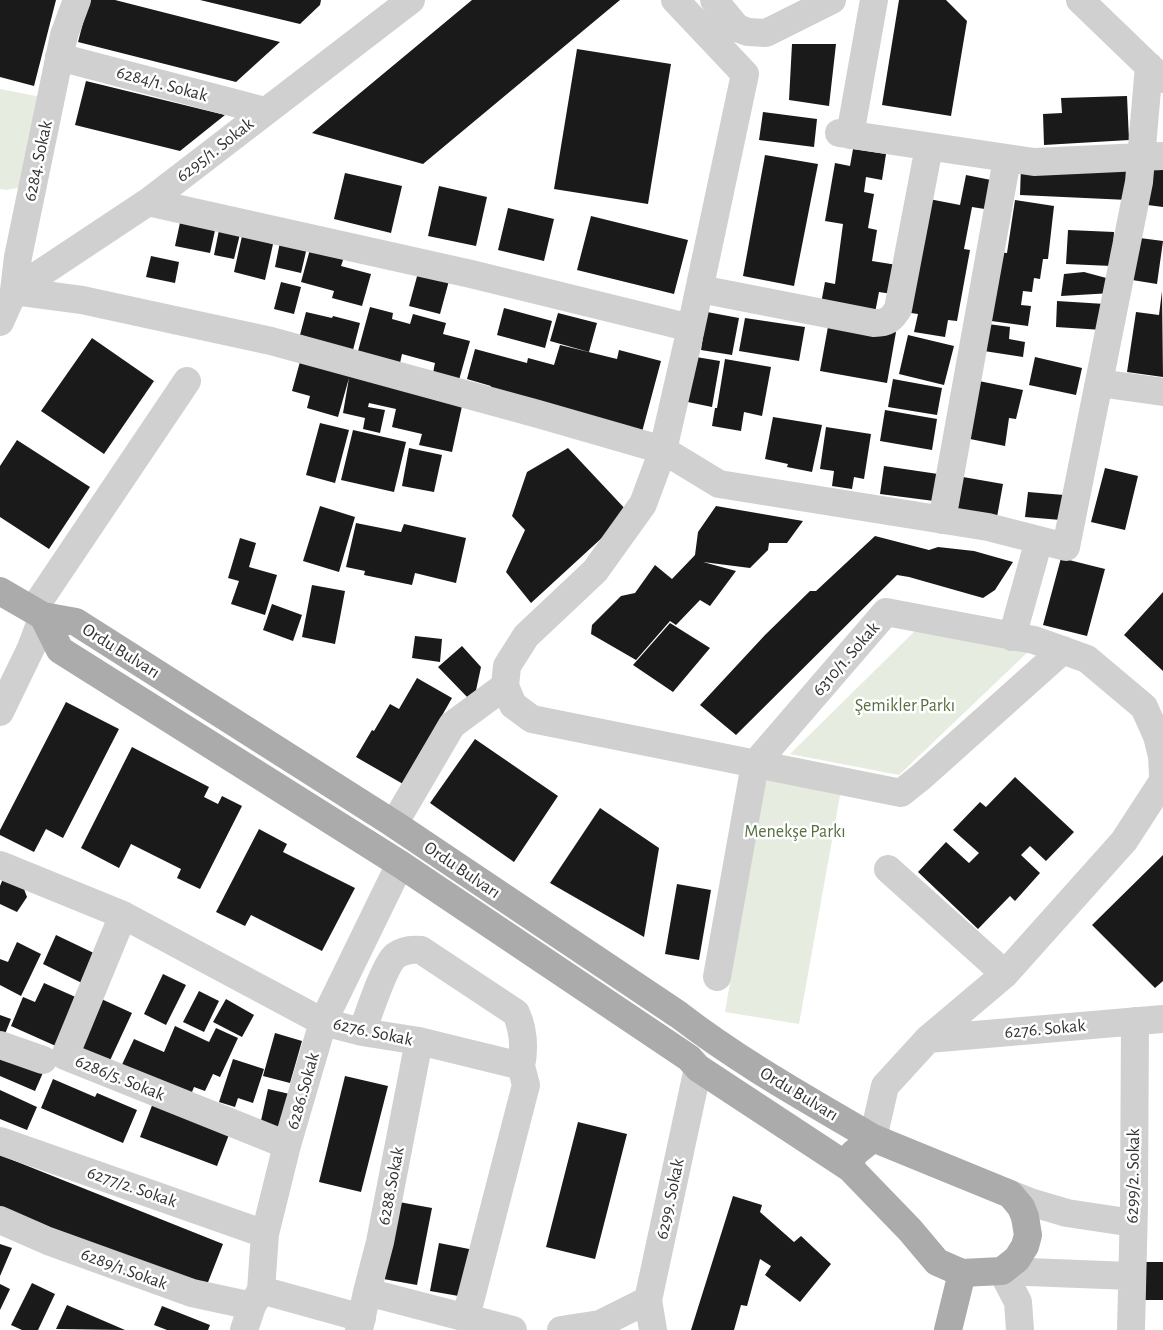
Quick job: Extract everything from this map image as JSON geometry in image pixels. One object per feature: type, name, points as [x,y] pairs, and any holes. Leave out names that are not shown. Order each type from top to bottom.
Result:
[{"type":"main road","name":"Ordu Bulvarı","points":[[0,591],[38,613],[76,622],[394,824],[679,1015],[708,1038],[742,1060],[874,1138],[1010,1194]]},
{"type":"main road","name":"Ordu Bulvarı","points":[[38,613],[60,650],[400,864],[689,1058],[698,1068],[850,1168],[910,1230],[937,1262],[962,1273],[1002,1271]]},
{"type":"main road","points":[[850,1168],[854,1154],[874,1138]]},
{"type":"main road","points":[[1002,1271],[1016,1259],[1025,1246],[1028,1234],[1021,1207],[1010,1194]]},
{"type":"main road","points":[[948,1330],[962,1273]]},
{"type":"street","name":"6284. Sokak","points":[[0,322],[7,283],[18,257],[64,35],[77,0]]},
{"type":"street","points":[[675,0],[745,74],[700,289],[663,450],[643,504],[595,571],[526,636],[507,666],[505,686],[513,706],[532,719],[901,793],[1063,650]]},
{"type":"street","points":[[714,0],[737,28],[748,32],[766,33],[832,0]]},
{"type":"street","points":[[874,0],[844,134],[1034,162],[1152,157]]},
{"type":"street","points":[[7,283],[271,341],[538,414],[663,450],[720,484],[988,527],[1066,547],[1138,182],[1152,157],[1156,73],[1080,0]]},
{"type":"street","name":"6295/1. Sokak","points":[[7,283],[148,202],[405,1]]},
{"type":"street","name":"6284/1. Sokak","points":[[59,57],[265,111]]},
{"type":"street","points":[[700,289],[874,323],[885,323],[890,320],[898,309],[929,147]]},
{"type":"street","points":[[942,520],[1007,158]]},
{"type":"street","points":[[148,202],[470,274],[691,328]]},
{"type":"street","points":[[0,712],[31,648],[38,613],[187,381]]},
{"type":"street","points":[[1099,383],[1163,392]]},
{"type":"street","points":[[1012,637],[1039,540]]},
{"type":"street","name":"6310/1. Sokak","points":[[755,764],[886,612],[1034,640],[1087,658],[1144,707],[1157,736],[1162,756],[1163,776]]},
{"type":"street","points":[[394,824],[452,725],[505,686]]},
{"type":"street","points":[[717,977],[755,764]]},
{"type":"street","points":[[874,1138],[885,1086],[928,1039],[1005,974],[1124,841],[1163,781]]},
{"type":"street","name":"6286.Sokak","points":[[252,1309],[265,1234],[287,1145],[323,1022],[400,864]]},
{"type":"street","name":"6276. Sokak","points":[[0,865],[123,915],[323,1022],[362,1032],[420,1041],[521,1066]]},
{"type":"street","points":[[888,869],[1005,974]]},
{"type":"street","name":"6286/5. Sokak","points":[[123,915],[65,1056],[287,1145]]},
{"type":"street","points":[[362,1032],[390,961],[402,952],[412,949],[421,950],[516,1013],[520,1023],[524,1044],[521,1066],[526,1085],[451,1319]]},
{"type":"street","name":"6276. Sokak","points":[[928,1039],[1163,1019]]},
{"type":"street","name":"6299/2. Sokak","points":[[1131,1330],[1135,1021]]},
{"type":"street","name":"6288.Sokak","points":[[361,1324],[380,1242],[420,1041]]},
{"type":"street","points":[[0,1045],[43,1060]]},
{"type":"street","name":"6299. Sokak","points":[[653,1330],[648,1300],[698,1068]]},
{"type":"street","name":"6277/2. Sokak","points":[[0,1140],[265,1234]]},
{"type":"street","name":"Ordu Bulvarı","points":[[1010,1194],[1067,1213],[1133,1223]]},
{"type":"street","name":"6289/1.Sokak","points":[[0,1220],[48,1241],[192,1293],[252,1309],[361,1324]]},
{"type":"street","points":[[1002,1271],[1018,1302],[1020,1330]]},
{"type":"street","name":"Ordu Bulvarı","points":[[1002,1271],[1132,1276]]},
{"type":"street","points":[[367,1292],[451,1319],[513,1330]]},
{"type":"street","points":[[561,1330],[600,1324],[648,1300]]},
{"type":"green space","points":[[0,89],[41,97],[23,187],[6,190],[0,189]]},
{"type":"green space","name":"Şemikler Parkı","points":[[921,625],[1030,650],[899,775],[790,754]]},
{"type":"green space","name":"Menekşe Parkı","points":[[766,773],[841,790],[799,1024],[725,1012]]},
{"type":"building","points":[[0,0],[56,0],[34,86],[0,77]]},
{"type":"building","points":[[89,0],[115,0],[280,42],[236,82],[78,42]]},
{"type":"building","points":[[200,0],[321,0],[320,5],[300,24]]},
{"type":"building","points":[[472,0],[620,0],[423,164],[312,133]]},
{"type":"building","points":[[899,0],[946,0],[967,21],[951,116],[882,105]]},
{"type":"building","points":[[792,44],[836,44],[829,106],[789,100]]},
{"type":"building","points":[[577,49],[671,64],[648,204],[554,189]]},
{"type":"building","points":[[86,81],[225,115],[180,151],[75,125]]},
{"type":"building","points":[[1127,96],[1129,140],[1044,145],[1043,114],[1062,113],[1061,98]]},
{"type":"building","points":[[763,112],[817,119],[814,147],[759,140]]},
{"type":"building","points":[[853,149],[886,154],[882,180],[866,177],[864,192],[874,194],[868,228],[877,230],[872,261],[897,265],[892,294],[879,292],[874,318],[820,309],[825,282],[835,284],[843,224],[825,221],[835,163],[850,166]]},
{"type":"building","points":[[765,155],[818,164],[794,286],[743,276]]},
{"type":"building","points":[[1163,164],[1163,207],[1140,204],[1146,165]]},
{"type":"building","points":[[1021,166],[1129,171],[1128,200],[1020,195]]},
{"type":"building","points":[[345,173],[402,186],[391,233],[334,219]]},
{"type":"building","points":[[966,175],[996,181],[991,210],[972,207],[964,249],[970,250],[957,321],[948,320],[945,337],[914,332],[918,314],[904,312],[929,199],[960,205]]},
{"type":"building","points":[[439,186],[487,197],[476,246],[428,236]]},
{"type":"building","points":[[1015,200],[1054,206],[1048,259],[1043,259],[1040,279],[1034,278],[1032,292],[1023,291],[1021,305],[1031,306],[1028,326],[984,320],[996,252],[1007,253]]},
{"type":"building","points":[[508,208],[554,219],[544,261],[498,250]]},
{"type":"building","points":[[591,216],[688,240],[674,294],[577,270]]},
{"type":"building","points":[[181,218],[216,226],[210,253],[175,246]]},
{"type":"building","points":[[220,225],[241,230],[234,259],[214,255]]},
{"type":"building","points":[[1068,230],[1114,232],[1112,266],[1066,264]]},
{"type":"building","points":[[242,236],[273,244],[265,280],[234,272]]},
{"type":"building","points":[[281,237],[308,243],[301,273],[275,267]]},
{"type":"building","points":[[1132,237],[1163,241],[1157,284],[1126,279]]},
{"type":"building","points":[[312,242],[346,251],[341,266],[371,274],[362,306],[332,298],[334,291],[301,282]]},
{"type":"building","points":[[151,256],[179,262],[175,283],[146,277]]},
{"type":"building","points":[[419,269],[450,277],[440,314],[409,306]]},
{"type":"building","points":[[1084,272],[1110,279],[1112,293],[1061,296],[1064,274]]},
{"type":"building","points":[[281,282],[301,287],[294,314],[274,309]]},
{"type":"building","points":[[1162,291],[1163,377],[1127,372],[1136,312],[1159,315]]},
{"type":"building","points":[[1057,301],[1105,304],[1103,330],[1056,327]]},
{"type":"building","points":[[370,307],[393,313],[392,319],[410,324],[413,314],[446,323],[443,334],[470,341],[459,380],[433,373],[435,363],[402,354],[400,363],[358,351]]},
{"type":"building","points":[[504,308],[552,321],[545,348],[497,335]]},
{"type":"building","points":[[306,312],[360,323],[353,350],[300,335]]},
{"type":"building","points":[[707,312],[739,318],[732,355],[701,350]]},
{"type":"building","points":[[558,313],[597,323],[589,352],[550,341]]},
{"type":"building","points":[[745,318],[805,327],[799,361],[739,351]]},
{"type":"building","points":[[829,321],[896,332],[887,383],[820,371]]},
{"type":"building","points":[[988,324],[1010,327],[1009,339],[1025,342],[1023,357],[984,351]]},
{"type":"building","points":[[908,335],[954,346],[944,385],[899,374]]},
{"type":"building","points":[[92,338],[154,381],[104,454],[41,411]]},
{"type":"building","points":[[560,345],[617,359],[619,350],[661,361],[642,432],[489,391],[491,386],[467,379],[475,349],[527,363],[528,358],[554,365]]},
{"type":"building","points":[[690,356],[720,361],[712,407],[683,401]]},
{"type":"building","points":[[1035,357],[1082,368],[1076,395],[1029,385]]},
{"type":"building","points":[[301,358],[464,397],[452,452],[419,445],[422,434],[392,427],[396,409],[369,403],[368,407],[385,410],[380,433],[363,429],[365,418],[343,413],[349,378],[338,417],[307,408],[310,396],[292,391]]},
{"type":"building","points":[[725,359],[771,367],[762,416],[744,412],[741,431],[712,426]]},
{"type":"building","points":[[893,379],[942,388],[937,415],[888,407]]},
{"type":"building","points":[[979,381],[1023,390],[1016,419],[1009,418],[1005,446],[965,438]]},
{"type":"building","points":[[885,410],[937,419],[932,450],[880,441]]},
{"type":"building","points":[[773,417],[822,425],[812,472],[787,467],[788,464],[765,459]]},
{"type":"building","points":[[320,423],[349,430],[335,483],[306,475]]},
{"type":"building","points":[[826,427],[871,434],[864,479],[854,477],[852,489],[832,486],[834,471],[820,469]]},
{"type":"building","points":[[353,430],[406,442],[394,492],[341,480]]},
{"type":"building","points":[[17,440],[90,487],[49,549],[0,517],[0,466]]},
{"type":"building","points":[[409,448],[442,455],[434,492],[402,486]]},
{"type":"building","points":[[568,448],[629,513],[531,603],[506,572],[525,530],[512,516],[527,472]]},
{"type":"building","points":[[884,466],[938,474],[934,501],[880,494]]},
{"type":"building","points":[[1105,468],[1138,476],[1125,530],[1091,522]]},
{"type":"building","points":[[963,477],[1003,484],[997,517],[957,509]]},
{"type":"building","points":[[1028,492],[1064,495],[1061,520],[1025,517]]},
{"type":"building","points":[[320,506],[355,517],[339,572],[303,561]]},
{"type":"building","points":[[716,506],[803,521],[787,543],[769,543],[768,550],[750,568],[703,562],[736,571],[710,606],[700,600],[676,625],[670,621],[636,660],[591,634],[592,625],[621,596],[635,593],[655,565],[672,579],[695,555],[698,532]]},
{"type":"building","points":[[356,523],[401,532],[404,524],[466,538],[456,583],[415,573],[412,585],[364,575],[365,571],[346,567]]},
{"type":"building","points":[[875,536],[929,550],[938,547],[974,551],[1013,562],[995,590],[983,598],[897,575],[736,735],[700,705],[765,635],[810,591],[816,591]]},
{"type":"building","points":[[240,538],[256,543],[249,567],[277,575],[265,615],[231,604],[239,581],[228,578]]},
{"type":"building","points":[[1061,558],[1105,569],[1087,636],[1043,625]]},
{"type":"building","points":[[312,585],[345,591],[335,644],[302,637]]},
{"type":"building","points":[[1163,592],[1163,671],[1124,635]]},
{"type":"building","points":[[272,604],[302,615],[293,641],[263,630]]},
{"type":"building","points":[[670,623],[710,648],[673,692],[633,665]]},
{"type":"building","points":[[415,636],[442,639],[440,662],[412,658]]},
{"type":"building","points":[[462,646],[481,667],[475,695],[470,700],[438,667]]},
{"type":"building","points":[[417,678],[452,698],[403,784],[356,757],[390,704],[399,709]]},
{"type":"building","points":[[66,702],[119,729],[63,838],[46,829],[34,852],[0,835],[0,830]]},
{"type":"building","points":[[475,739],[558,796],[514,862],[430,803]]},
{"type":"building","points":[[132,747],[209,787],[204,797],[218,804],[222,796],[242,806],[200,889],[177,878],[181,869],[131,844],[119,868],[81,848]]},
{"type":"building","points":[[1015,777],[1074,832],[1046,861],[1030,846],[1021,855],[1040,873],[1015,901],[1010,896],[978,929],[918,872],[946,842],[969,863],[979,853],[953,830],[980,802],[986,807]]},
{"type":"building","points":[[600,808],[659,848],[644,937],[550,883]]},
{"type":"building","points":[[259,829],[287,844],[283,852],[355,888],[322,951],[251,915],[245,926],[216,912]]},
{"type":"building","points":[[1163,855],[1163,981],[1155,988],[1092,925]]},
{"type":"building","points":[[4,876],[21,881],[27,897],[17,912],[0,904],[0,886]]},
{"type":"building","points":[[677,884],[711,890],[699,960],[665,954]]},
{"type":"building","points":[[56,935],[100,956],[86,985],[43,964]]},
{"type":"building","points":[[17,942],[41,954],[21,996],[0,985],[0,959],[8,962]]},
{"type":"building","points":[[163,974],[186,985],[166,1025],[144,1014]]},
{"type":"building","points":[[44,983],[80,999],[58,1047],[11,1026],[23,997],[35,1002]]},
{"type":"building","points":[[199,991],[219,1001],[204,1032],[183,1022]]},
{"type":"building","points":[[97,997],[132,1013],[106,1069],[71,1053]]},
{"type":"building","points":[[226,999],[254,1015],[242,1037],[213,1022]]},
{"type":"building","points":[[0,1015],[11,1019],[5,1034],[0,1031]]},
{"type":"building","points":[[175,1026],[209,1042],[216,1028],[238,1038],[220,1077],[213,1074],[205,1091],[194,1087],[188,1102],[119,1071],[134,1039],[164,1052]]},
{"type":"building","points":[[275,1033],[302,1041],[290,1083],[263,1076]]},
{"type":"building","points":[[0,1057],[45,1068],[35,1091],[0,1076]]},
{"type":"building","points":[[233,1059],[264,1069],[253,1103],[238,1098],[235,1107],[219,1102]]},
{"type":"building","points":[[345,1076],[388,1086],[361,1192],[319,1182]]},
{"type":"building","points":[[53,1079],[95,1097],[97,1093],[137,1110],[123,1143],[41,1108]]},
{"type":"building","points":[[268,1089],[294,1095],[286,1131],[260,1125]]},
{"type":"building","points":[[0,1090],[37,1107],[27,1130],[0,1119]]},
{"type":"building","points":[[153,1103],[230,1132],[217,1166],[140,1137]]},
{"type":"building","points":[[578,1122],[627,1134],[595,1259],[546,1247]]},
{"type":"building","points":[[0,1155],[223,1244],[205,1290],[0,1209]]},
{"type":"building","points":[[733,1196],[762,1205],[760,1212],[794,1242],[801,1236],[831,1264],[800,1302],[765,1275],[771,1266],[760,1259],[747,1306],[741,1305],[734,1330],[691,1330]]},
{"type":"building","points":[[399,1202],[432,1208],[417,1285],[378,1278]]},
{"type":"building","points":[[439,1243],[479,1251],[470,1298],[430,1291]]},
{"type":"building","points":[[0,1244],[12,1248],[0,1276]]},
{"type":"building","points":[[1146,1262],[1163,1262],[1163,1300],[1145,1300]]},
{"type":"building","points":[[32,1283],[55,1294],[38,1330],[22,1330],[11,1325]]},
{"type":"building","points":[[0,1284],[10,1289],[0,1310]]},
{"type":"building","points":[[67,1305],[125,1330],[56,1329]]},
{"type":"building","points":[[162,1306],[210,1325],[208,1330],[167,1330],[154,1325]]}]
